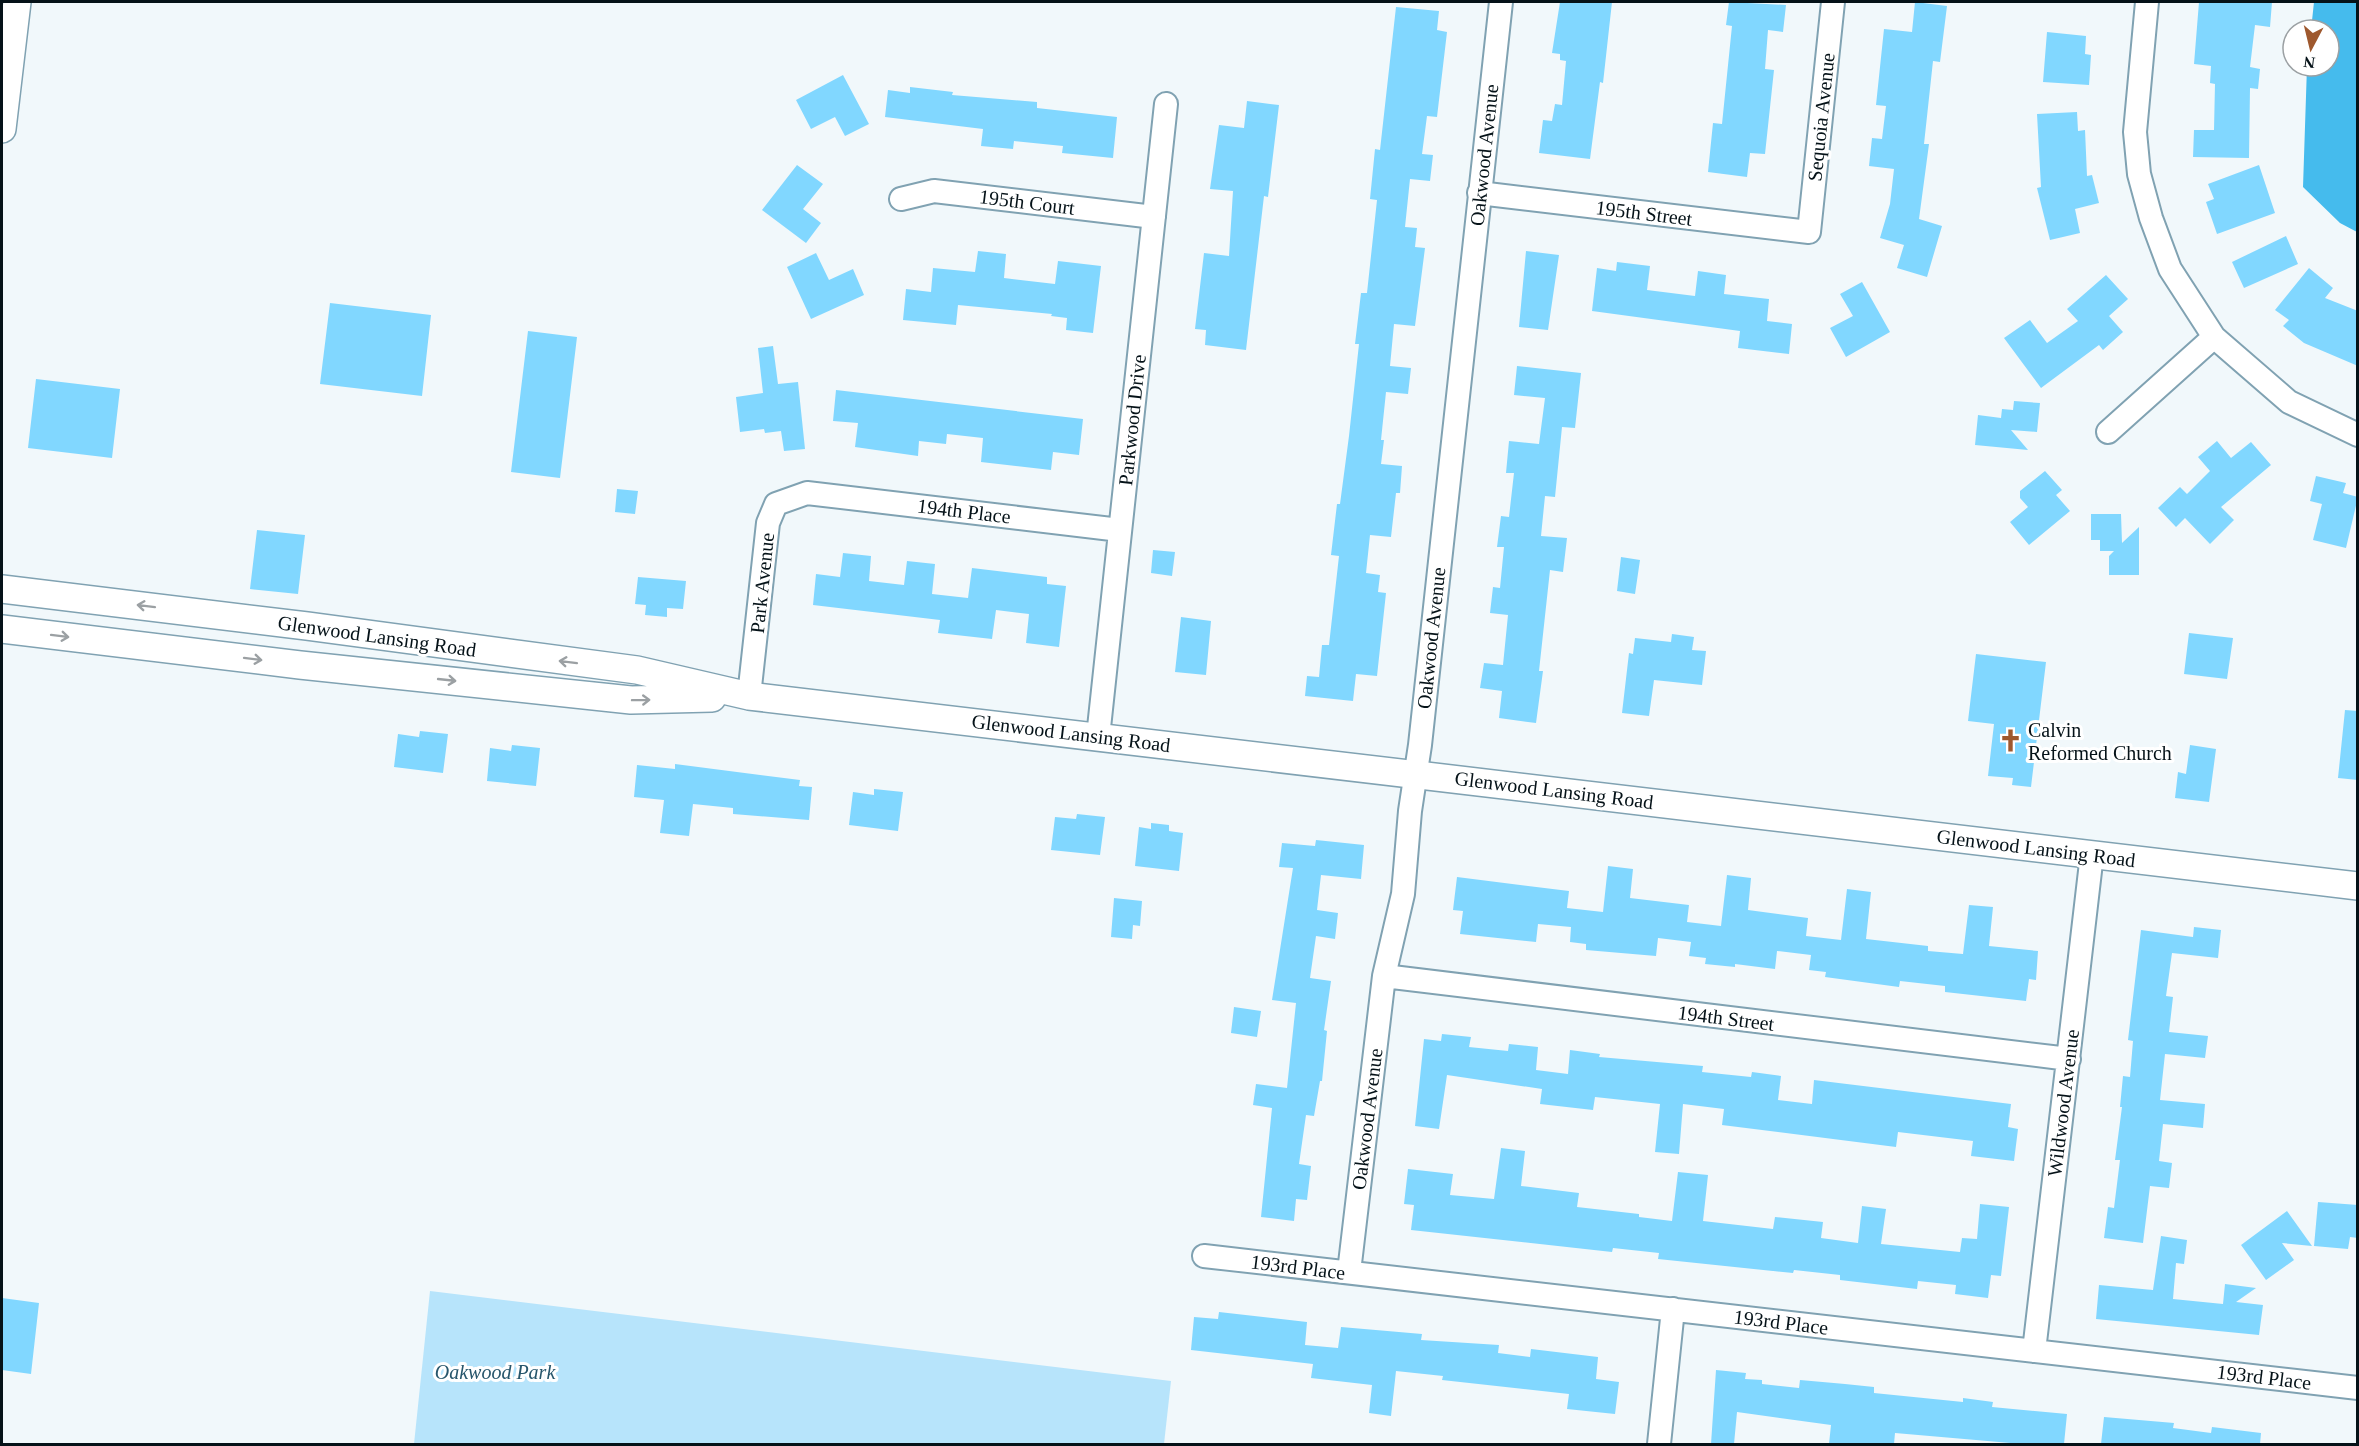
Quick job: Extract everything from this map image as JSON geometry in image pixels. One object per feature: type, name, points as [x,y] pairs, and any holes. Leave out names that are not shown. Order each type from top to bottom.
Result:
[{"type":"main road","points":[[2,129],[16,2]]},
{"type":"main road","name":"Glenwood Lansing Road","points":[[2,589],[307,626],[637,670],[749,696],[2358,885]]},
{"type":"main road","name":"Glenwood Lansing Road","points":[[2,629],[300,665],[631,700],[749,696]]},
{"type":"street","name":"Oakwood Avenue","points":[[1349,1272],[1384,976],[1403,894],[1501,2]]},
{"type":"street","name":"Sequoia Avenue","points":[[1809,232],[1833,2]]},
{"type":"street","points":[[2147,2],[2136,99],[2135,132],[2139,174],[2151,218],[2170,269],[2214,337],[2289,402],[2358,435]]},
{"type":"street","name":"Parkwood Drive","points":[[1098,737],[1166,104]]},
{"type":"street","name":"195th Court","points":[[901,199],[934,191],[1154,217]]},
{"type":"street","name":"195th Street","points":[[1479,193],[1809,232]]},
{"type":"street","points":[[2108,432],[2214,337]]},
{"type":"street","name":"194th Place","points":[[807,493],[1120,530]]},
{"type":"street","name":"Park Avenue","points":[[749,696],[768,523],[776,504],[807,493]]},
{"type":"street","name":"Wildwood Avenue","points":[[2034,1351],[2092,854]]},
{"type":"street","name":"194th Street","points":[[1384,976],[2068,1059]]},
{"type":"street","name":"193rd Place","points":[[1204,1256],[2358,1388]]},
{"type":"street","points":[[1659,1444],[1673,1309]]},
{"type":"green space","name":"Oakwood Park","points":[[430,1291],[1171,1381],[1164,1444],[414,1444]]},
{"type":"water","points":[[2314,2],[2357,2],[2357,232],[2340,223],[2303,187],[2307,78],[2341,78],[2341,18],[2312,18]]},
{"type":"building","points":[[1560,2],[1612,2],[1603,83],[1600,82],[1590,159],[1539,153],[1543,120],[1552,121],[1555,104],[1562,105],[1566,61],[1560,60],[1560,54],[1552,53]]},
{"type":"building","points":[[1729,2],[1786,5],[1783,32],[1768,30],[1765,69],[1774,70],[1765,154],[1750,153],[1747,177],[1708,172],[1713,123],[1722,124],[1732,26],[1726,25]]},
{"type":"building","points":[[1915,2],[1947,6],[1940,62],[1933,61],[1924,144],[1929,144],[1919,219],[1942,226],[1927,277],[1897,268],[1904,245],[1880,238],[1890,204],[1894,169],[1869,166],[1872,138],[1882,139],[1886,106],[1876,105],[1884,29],[1912,32]]},
{"type":"building","points":[[2199,2],[2272,2],[2270,27],[2255,25],[2250,67],[2260,69],[2258,89],[2250,88],[2249,158],[2193,157],[2194,130],[2214,130],[2215,84],[2210,83],[2211,66],[2194,64]]},
{"type":"building","points":[[1396,7],[1439,11],[1437,30],[1447,32],[1437,117],[1427,116],[1422,154],[1433,155],[1430,181],[1410,179],[1405,227],[1417,228],[1415,247],[1425,248],[1415,326],[1394,324],[1390,366],[1411,368],[1408,394],[1386,392],[1381,440],[1384,440],[1381,464],[1402,466],[1400,493],[1396,493],[1391,537],[1370,535],[1366,573],[1380,575],[1378,592],[1386,593],[1377,676],[1356,674],[1353,701],[1305,696],[1307,676],[1319,677],[1322,645],[1329,645],[1339,556],[1331,555],[1349,436],[1359,344],[1355,344],[1361,293],[1367,293],[1377,200],[1370,199],[1375,149],[1380,150]]},
{"type":"building","points":[[2047,32],[2086,36],[2085,54],[2091,55],[2089,85],[2043,82]]},
{"type":"building","points":[[843,75],[869,124],[845,136],[835,117],[811,129],[796,100]]},
{"type":"building","points":[[910,87],[953,92],[952,95],[1037,102],[1037,108],[1117,117],[1113,158],[1062,153],[1063,146],[1014,141],[1013,149],[981,146],[983,129],[885,117],[888,90],[910,93]]},
{"type":"building","points":[[1247,101],[1279,105],[1268,197],[1264,196],[1246,350],[1205,345],[1206,330],[1195,329],[1204,253],[1229,256],[1233,191],[1210,189],[1219,125],[1244,128]]},
{"type":"building","points":[[2077,112],[2078,131],[2085,130],[2087,176],[2092,175],[2099,203],[2075,209],[2080,233],[2050,240],[2037,188],[2041,187],[2037,114]]},
{"type":"building","points":[[797,165],[823,184],[803,209],[821,223],[806,243],[762,210]]},
{"type":"building","points":[[2259,165],[2275,213],[2217,234],[2206,202],[2214,199],[2208,184]]},
{"type":"building","points":[[2286,236],[2298,264],[2244,288],[2232,262]]},
{"type":"building","points":[[978,251],[1006,254],[1004,278],[1055,284],[1058,261],[1101,266],[1093,333],[1066,330],[1067,318],[1051,316],[1052,314],[958,305],[956,325],[903,320],[906,289],[931,292],[933,268],[975,272]]},
{"type":"building","points":[[1526,251],[1559,255],[1548,330],[1519,327]]},
{"type":"building","points":[[816,253],[829,280],[853,269],[864,295],[811,319],[787,267]]},
{"type":"building","points":[[1617,262],[1650,266],[1647,290],[1695,296],[1698,271],[1726,275],[1724,294],[1769,299],[1767,321],[1792,324],[1789,354],[1738,348],[1740,331],[1592,311],[1597,268],[1616,271]]},
{"type":"building","points":[[2309,268],[2333,288],[2325,298],[2358,311],[2358,366],[2304,343],[2283,326],[2289,320],[2275,310]]},
{"type":"building","points":[[2106,275],[2128,299],[2109,316],[2123,332],[2103,350],[2099,345],[2041,388],[2004,338],[2030,320],[2047,343],[2078,321],[2067,309]]},
{"type":"building","points":[[1862,282],[1890,332],[1846,357],[1830,328],[1853,316],[1840,294]]},
{"type":"building","points":[[330,303],[431,315],[422,396],[320,384]]},
{"type":"building","points":[[528,331],[577,337],[560,478],[511,472]]},
{"type":"building","points":[[773,346],[778,384],[798,382],[805,449],[784,451],[781,431],[765,433],[764,429],[740,432],[736,397],[763,393],[758,348]]},
{"type":"building","points":[[1517,366],[1581,373],[1575,428],[1562,427],[1555,497],[1545,496],[1541,536],[1567,538],[1563,572],[1550,570],[1539,671],[1543,671],[1536,723],[1499,718],[1502,691],[1480,688],[1484,663],[1503,665],[1508,615],[1490,613],[1493,587],[1500,588],[1504,547],[1497,547],[1501,516],[1509,517],[1514,473],[1506,473],[1509,441],[1539,444],[1545,398],[1514,395]]},
{"type":"building","points":[[36,379],[120,389],[112,458],[28,448]]},
{"type":"building","points":[[836,390],[1083,419],[1079,455],[1053,452],[1051,470],[981,462],[983,438],[947,434],[946,444],[919,441],[918,456],[855,447],[858,423],[833,421]]},
{"type":"building","points":[[2014,401],[2040,403],[2037,432],[2011,430],[2028,450],[1975,445],[1978,415],[2001,418],[2002,409],[2013,410]]},
{"type":"building","points":[[2217,441],[2231,458],[2251,442],[2271,465],[2221,507],[2234,520],[2210,544],[2185,518],[2176,527],[2158,508],[2180,487],[2187,494],[2210,471],[2198,457]]},
{"type":"building","points":[[2045,471],[2062,490],[2056,495],[2070,511],[2029,545],[2010,522],[2028,507],[2020,498],[2020,491]]},
{"type":"building","points":[[2316,476],[2346,483],[2343,493],[2358,497],[2346,548],[2313,540],[2322,504],[2310,501]]},
{"type":"building","points":[[617,489],[638,491],[635,514],[615,512]]},
{"type":"building","points":[[2091,514],[2121,514],[2122,543],[2139,527],[2139,575],[2109,575],[2109,556],[2114,551],[2100,551],[2100,540],[2091,540]]},
{"type":"building","points":[[257,530],[305,535],[298,594],[250,589]]},
{"type":"building","points":[[1153,550],[1175,552],[1172,576],[1151,573]]},
{"type":"building","points":[[843,553],[871,556],[869,581],[904,585],[907,561],[935,564],[932,594],[968,598],[972,568],[1047,577],[1047,584],[1066,586],[1059,647],[1026,643],[1029,614],[996,610],[992,639],[938,633],[940,620],[813,605],[816,574],[840,577]]},
{"type":"building","points":[[1621,557],[1640,560],[1635,594],[1617,591]]},
{"type":"building","points":[[638,577],[686,581],[683,609],[667,608],[667,617],[645,615],[646,605],[635,604]]},
{"type":"building","points":[[1181,617],[1211,621],[1206,675],[1175,672]]},
{"type":"building","points":[[2189,633],[2233,638],[2227,679],[2184,674]]},
{"type":"building","points":[[1672,634],[1694,637],[1692,650],[1706,651],[1702,685],[1654,680],[1649,716],[1622,713],[1629,653],[1633,654],[1635,638],[1671,642]]},
{"type":"building","points":[[1976,654],[2046,662],[2031,787],[2012,785],[2013,778],[1988,776],[1994,724],[1968,721]]},
{"type":"building","points":[[2345,710],[2358,711],[2358,780],[2338,778]]},
{"type":"building","points":[[420,731],[448,734],[443,773],[394,767],[398,734],[419,737]]},
{"type":"building","points":[[512,745],[540,748],[536,786],[487,781],[490,748],[511,751]]},
{"type":"building","points":[[2190,745],[2216,749],[2209,802],[2175,798],[2178,772],[2186,774]]},
{"type":"building","points":[[675,764],[800,780],[799,786],[812,787],[809,820],[733,814],[733,808],[693,804],[689,836],[660,833],[664,800],[634,797],[637,765],[675,769]]},
{"type":"building","points":[[874,789],[903,792],[898,831],[849,825],[853,792],[874,795]]},
{"type":"building","points":[[1077,814],[1105,817],[1100,855],[1051,850],[1055,817],[1076,819]]},
{"type":"building","points":[[1151,823],[1169,825],[1169,831],[1183,833],[1179,871],[1135,866],[1139,827],[1151,829]]},
{"type":"building","points":[[1316,840],[1364,845],[1361,879],[1321,875],[1317,910],[1338,913],[1335,939],[1316,936],[1310,978],[1331,981],[1324,1030],[1327,1031],[1322,1081],[1320,1081],[1314,1116],[1306,1115],[1299,1164],[1311,1166],[1307,1200],[1296,1199],[1294,1221],[1261,1217],[1272,1108],[1253,1105],[1256,1084],[1287,1088],[1296,1003],[1272,1000],[1293,868],[1279,867],[1282,843],[1315,846]]},
{"type":"building","points":[[1608,866],[1633,869],[1630,898],[1689,905],[1687,922],[1721,926],[1727,875],[1751,878],[1748,910],[1808,918],[1806,936],[1841,940],[1847,889],[1871,892],[1866,939],[1928,946],[1928,951],[1963,954],[1969,905],[1993,907],[1989,946],[2038,951],[2036,980],[2029,979],[2026,1001],[1945,992],[1945,986],[1900,981],[1899,987],[1825,977],[1826,972],[1809,970],[1811,955],[1777,951],[1775,969],[1735,964],[1735,967],[1705,964],[1706,958],[1689,956],[1691,942],[1658,938],[1656,956],[1586,950],[1586,944],[1570,942],[1571,927],[1538,924],[1536,942],[1460,934],[1463,911],[1453,910],[1457,877],[1569,891],[1567,908],[1603,912]]},
{"type":"building","points":[[1114,898],[1142,901],[1140,926],[1133,925],[1132,939],[1111,937]]},
{"type":"building","points":[[2194,927],[2221,930],[2218,958],[2172,953],[2166,996],[2173,997],[2169,1032],[2208,1036],[2205,1058],[2165,1054],[2160,1100],[2205,1104],[2203,1128],[2163,1124],[2159,1161],[2172,1163],[2169,1188],[2150,1186],[2143,1243],[2104,1238],[2108,1207],[2114,1208],[2120,1160],[2115,1160],[2122,1107],[2120,1107],[2123,1076],[2130,1077],[2133,1041],[2128,1040],[2141,930],[2193,937]]},
{"type":"building","points":[[1234,1007],[1261,1011],[1257,1037],[1231,1033]]},
{"type":"building","points":[[1442,1034],[1471,1037],[1469,1047],[1508,1051],[1509,1044],[1538,1047],[1536,1070],[1568,1074],[1570,1050],[1600,1054],[1599,1057],[1703,1066],[1702,1072],[1751,1077],[1752,1072],[1781,1076],[1778,1100],[1812,1104],[1814,1080],[2011,1104],[2008,1127],[2018,1129],[2014,1161],[1971,1156],[1973,1141],[1898,1132],[1896,1147],[1722,1125],[1724,1109],[1683,1104],[1679,1154],[1655,1152],[1660,1104],[1595,1097],[1593,1110],[1540,1104],[1542,1089],[1447,1075],[1439,1129],[1415,1126],[1424,1039],[1441,1041]]},
{"type":"building","points":[[1501,1148],[1525,1151],[1521,1186],[1579,1193],[1577,1207],[1639,1214],[1639,1217],[1672,1221],[1678,1172],[1708,1175],[1703,1221],[1773,1229],[1775,1217],[1823,1222],[1821,1238],[1858,1243],[1862,1206],[1886,1209],[1881,1244],[1960,1252],[1962,1238],[1977,1239],[1980,1204],[2009,1207],[2001,1276],[1991,1275],[1988,1298],[1955,1294],[1956,1285],[1918,1281],[1917,1289],[1840,1280],[1840,1275],[1794,1270],[1793,1273],[1658,1259],[1659,1253],[1613,1248],[1612,1252],[1411,1230],[1414,1205],[1404,1204],[1408,1169],[1453,1174],[1450,1195],[1494,1199]]},
{"type":"building","points":[[2318,1202],[2358,1205],[2358,1238],[2350,1237],[2348,1249],[2314,1246]]},
{"type":"building","points":[[2287,1211],[2312,1246],[2282,1243],[2294,1260],[2266,1280],[2241,1245]]},
{"type":"building","points":[[2161,1236],[2187,1240],[2184,1264],[2176,1263],[2173,1299],[2223,1304],[2225,1284],[2256,1288],[2236,1302],[2263,1305],[2259,1335],[2096,1319],[2099,1285],[2153,1290]]},
{"type":"building","points":[[2,1298],[39,1303],[31,1374],[2,1370]]},
{"type":"building","points":[[1219,1312],[1307,1322],[1305,1345],[1338,1348],[1341,1327],[1422,1334],[1421,1340],[1499,1345],[1498,1353],[1530,1357],[1531,1349],[1598,1357],[1596,1379],[1619,1382],[1615,1414],[1567,1409],[1569,1394],[1442,1380],[1443,1376],[1396,1371],[1391,1416],[1369,1413],[1372,1385],[1311,1378],[1313,1364],[1191,1350],[1194,1317],[1218,1319]]},
{"type":"building","points":[[1716,1370],[1746,1373],[1745,1379],[1762,1380],[1762,1384],[1799,1388],[1800,1380],[1845,1384],[1874,1387],[1874,1393],[1963,1402],[1963,1398],[1993,1402],[1992,1407],[2067,1414],[2064,1444],[2022,1444],[1895,1433],[1894,1444],[1829,1444],[1831,1425],[1737,1412],[1734,1444],[1711,1444]]},
{"type":"building","points":[[2104,1417],[2174,1423],[2173,1428],[2211,1433],[2212,1427],[2261,1433],[2260,1444],[2101,1444]]},
{"type":"place","name":"Calvin Reformed Church","points":[[2010,741]]}]
